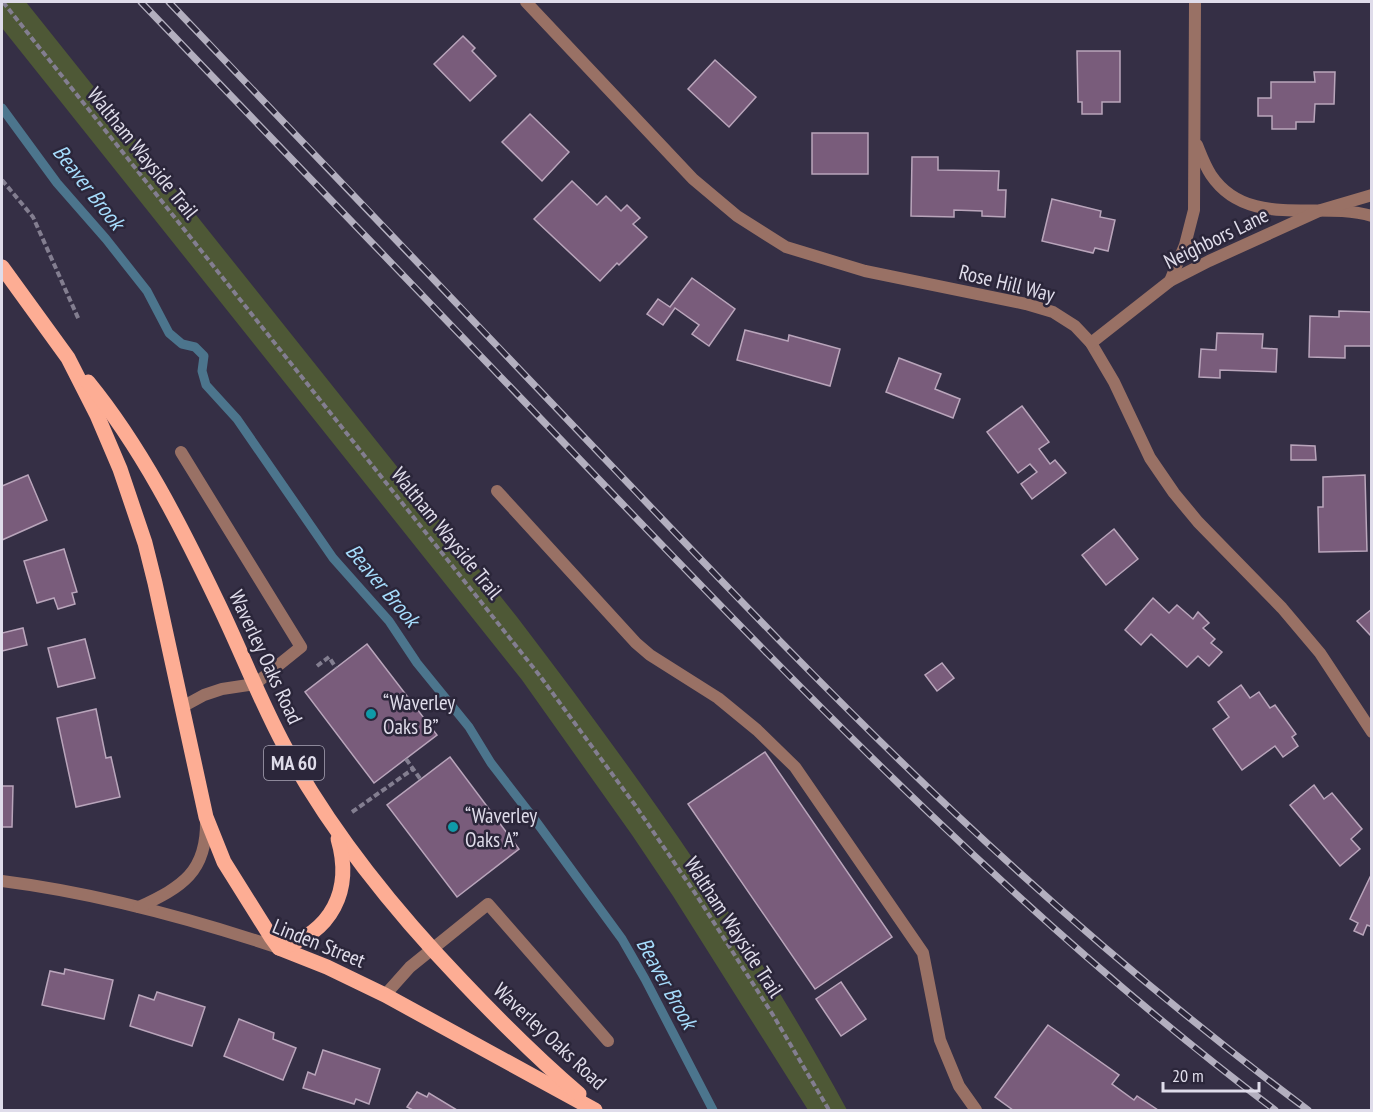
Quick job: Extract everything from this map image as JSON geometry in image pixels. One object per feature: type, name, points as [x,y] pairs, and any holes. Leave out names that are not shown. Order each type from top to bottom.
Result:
[{"type":"main road","name":"Waverley Oaks Road","points":[[2,267],[115,418],[168,504],[295,766],[336,829],[381,890],[432,949],[526,1046],[600,1110]]},
{"type":"main road","name":"Waverley Oaks Road","points":[[68,358],[105,434],[138,523],[155,583],[206,817],[217,847],[235,882],[279,948]]},
{"type":"main road","points":[[279,948],[298,941],[316,930],[324,922],[336,902],[341,891],[344,871],[344,860],[336,829]]},
{"type":"main road","name":"Linden Street","points":[[279,948],[321,964],[385,995],[595,1110]]},
{"type":"street","name":"Rose Hill Way","points":[[526,2],[693,179],[737,216],[786,247],[865,271],[1026,304],[1053,312],[1076,326],[1091,343],[1114,382],[1150,458],[1174,493],[1198,522],[1282,608],[1320,653],[1371,732]]},
{"type":"street","points":[[1170,281],[1185,245],[1194,210],[1195,2]]},
{"type":"street","points":[[1195,141],[1211,175],[1232,197],[1270,210],[1321,210],[1371,216]]},
{"type":"street","name":"Neighbors Lane","points":[[1091,343],[1170,281],[1321,210],[1371,195]]},
{"type":"street","points":[[181,452],[302,647],[255,684],[212,692],[182,707]]},
{"type":"street","points":[[497,491],[636,643],[650,655],[718,698],[757,730],[795,767],[923,953],[940,1040],[959,1086],[976,1110]]},
{"type":"street","points":[[139,907],[173,891],[196,868],[204,850],[206,817]]},
{"type":"street","name":"Linden Street","points":[[2,881],[139,907],[203,923],[279,948]]},
{"type":"street","points":[[385,995],[404,973],[488,904],[608,1041]]},
{"type":"path","name":"Waltham Wayside Trail","points":[[3,2],[547,685],[635,805],[695,893],[773,1015],[828,1110]]},
{"type":"path","points":[[2,180],[33,217],[79,320]]},
{"type":"path","points":[[311,670],[329,657],[336,668]]},
{"type":"path","points":[[406,759],[421,780]]},
{"type":"path","points":[[349,814],[413,769]]},
{"type":"green space","points":[[2,2],[26,2],[517,617],[606,736],[692,857],[773,982],[847,1110],[808,1110],[673,896],[522,680],[2,28]]},
{"type":"building","points":[[463,36],[475,48],[472,51],[496,76],[470,101],[434,64]]},
{"type":"building","points":[[1077,51],[1120,51],[1120,102],[1102,102],[1102,114],[1082,114],[1082,102],[1078,102]]},
{"type":"building","points":[[715,60],[756,97],[729,127],[688,89]]},
{"type":"building","points":[[1314,72],[1335,72],[1334,104],[1315,104],[1314,122],[1296,122],[1296,129],[1272,129],[1272,116],[1258,116],[1258,98],[1271,98],[1271,82],[1315,82]]},
{"type":"building","points":[[530,114],[569,152],[542,181],[502,142]]},
{"type":"building","points":[[812,133],[868,133],[868,174],[812,174]]},
{"type":"building","points":[[912,157],[938,157],[938,170],[999,171],[998,190],[1006,190],[1005,217],[982,216],[982,211],[954,210],[954,217],[911,216]]},
{"type":"building","points":[[572,181],[597,205],[606,196],[621,211],[627,205],[640,218],[633,224],[647,237],[600,281],[534,219]]},
{"type":"building","points":[[1052,199],[1101,211],[1100,217],[1115,220],[1108,251],[1095,248],[1093,253],[1042,241]]},
{"type":"building","points":[[692,278],[735,309],[709,346],[692,334],[699,325],[675,308],[663,325],[647,314],[658,299],[670,307]]},
{"type":"building","points":[[1339,311],[1372,312],[1372,346],[1345,346],[1345,358],[1309,357],[1310,316],[1339,317]]},
{"type":"building","points":[[745,330],[788,341],[789,335],[840,349],[830,386],[737,360]]},
{"type":"building","points":[[1217,333],[1263,334],[1262,348],[1277,349],[1276,372],[1220,370],[1220,378],[1199,377],[1201,349],[1216,350]]},
{"type":"building","points":[[899,358],[941,374],[935,389],[960,399],[953,418],[886,392]]},
{"type":"building","points":[[1022,406],[1049,442],[1039,449],[1050,464],[1055,460],[1066,473],[1032,499],[1021,484],[1037,472],[1030,464],[1018,473],[987,432]]},
{"type":"building","points":[[1291,445],[1315,446],[1316,460],[1291,460]]},
{"type":"building","points":[[28,475],[47,520],[2,540],[2,486]]},
{"type":"building","points":[[1365,475],[1367,551],[1319,552],[1318,507],[1323,507],[1323,477]]},
{"type":"building","points":[[1114,529],[1138,559],[1106,585],[1082,555]]},
{"type":"building","points":[[64,549],[77,592],[72,593],[75,604],[58,609],[54,598],[37,603],[24,561]]},
{"type":"building","points":[[1153,598],[1169,613],[1177,605],[1193,619],[1198,612],[1209,623],[1203,628],[1215,639],[1211,643],[1222,652],[1209,666],[1198,656],[1187,667],[1151,634],[1141,645],[1125,630]]},
{"type":"building","points":[[1372,609],[1372,637],[1357,621]]},
{"type":"building","points":[[23,628],[27,645],[2,651],[2,633]]},
{"type":"building","points":[[85,639],[95,678],[58,687],[48,648]]},
{"type":"building","name":"“Waverley Oaks B”","points":[[367,644],[437,735],[374,783],[305,692]]},
{"type":"building","points":[[942,663],[954,678],[937,691],[925,675]]},
{"type":"building","points":[[1241,685],[1250,698],[1259,692],[1270,708],[1275,705],[1296,734],[1292,737],[1298,746],[1283,757],[1275,746],[1242,770],[1213,729],[1229,717],[1218,702]]},
{"type":"building","points":[[96,709],[106,758],[111,757],[120,797],[76,807],[57,718]]},
{"type":"building","points":[[765,752],[892,937],[815,989],[688,804]]},
{"type":"building","name":"“Waverley Oaks A”","points":[[450,757],[519,849],[457,897],[387,805]]},
{"type":"building","points":[[1314,785],[1324,799],[1332,793],[1362,829],[1351,839],[1360,849],[1340,866],[1290,805]]},
{"type":"building","points":[[2,786],[13,786],[12,827],[2,827]]},
{"type":"building","points":[[1372,873],[1372,927],[1367,925],[1363,935],[1354,931],[1358,923],[1350,919]]},
{"type":"building","points":[[65,969],[113,980],[104,1019],[42,1005],[50,971],[64,974]]},
{"type":"building","points":[[841,982],[866,1019],[841,1036],[816,999]]},
{"type":"building","points":[[157,992],[205,1007],[192,1046],[130,1026],[139,995],[154,1000]]},
{"type":"building","points":[[239,1019],[274,1033],[273,1039],[296,1048],[283,1080],[224,1056]]},
{"type":"building","points":[[1048,1025],[1119,1075],[1112,1084],[1134,1100],[1137,1096],[1158,1110],[1013,1110],[995,1097]]},
{"type":"building","points":[[323,1050],[380,1069],[369,1104],[356,1099],[354,1104],[303,1088],[308,1072],[315,1075]]},
{"type":"building","points":[[417,1092],[427,1097],[429,1093],[457,1110],[413,1110],[407,1107]]},
{"type":"waterway","name":"Beaver Brook","points":[[2,108],[57,183],[147,291],[169,333],[182,344],[195,347],[204,356],[202,371],[206,385],[237,419],[333,558],[389,621],[417,663],[469,727],[491,763],[622,939],[713,1110]]},
{"type":"railway","points":[[141,2],[689,573],[849,735],[930,814],[1098,967],[1185,1040],[1275,1110]]},
{"type":"railway","points":[[169,2],[722,581],[911,771],[1001,856],[1086,931],[1173,1005],[1308,1110]]},
{"type":"place","name":"“Waverley Oaks B”","points":[[371,714]]},
{"type":"place","name":"“Waverley Oaks A”","points":[[453,827]]}]
